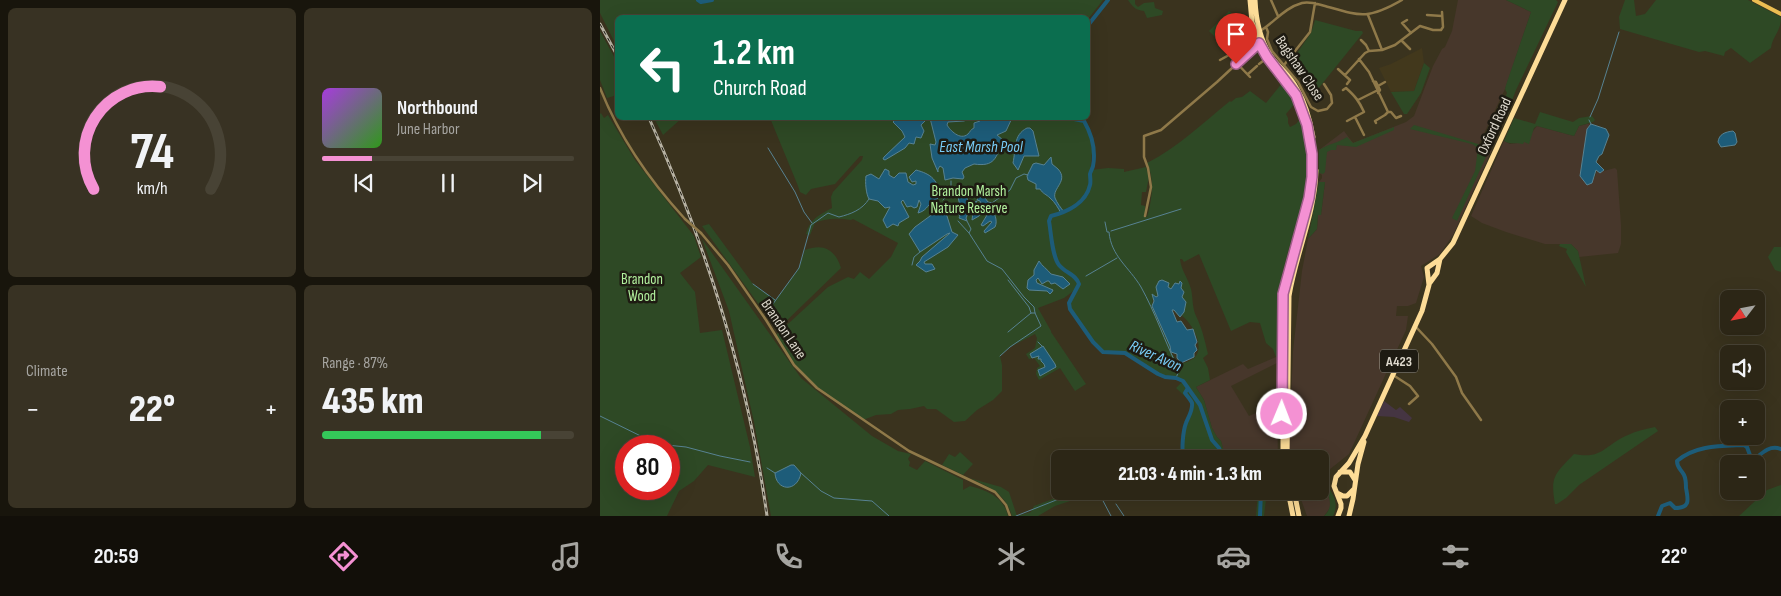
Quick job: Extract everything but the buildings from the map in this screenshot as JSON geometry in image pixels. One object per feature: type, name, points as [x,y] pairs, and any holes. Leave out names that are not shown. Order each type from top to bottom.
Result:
[{"type":"highway","points":[[1250,0],[1253,25],[1259,43],[1267,57],[1296,95],[1307,125],[1312,154],[1312,177],[1309,198],[1283,294],[1283,450]]},
{"type":"highway","points":[[1257,0],[1260,34],[1270,55],[1294,84],[1304,104],[1312,134],[1316,166],[1311,214],[1289,296],[1286,450]]},
{"type":"highway","name":"Oxford Road","points":[[1430,265],[1440,259],[1453,243],[1565,0]]},
{"type":"highway","name":"Oxford Road","points":[[1437,269],[1440,259]]},
{"type":"highway","points":[[1430,265],[1437,269],[1435,276],[1429,276],[1426,271],[1430,265]]},
{"type":"highway","name":"A423","points":[[1339,473],[1352,458],[1365,436],[1393,375],[1422,311],[1429,285],[1429,276]]},
{"type":"highway","name":"A423","points":[[1429,285],[1435,276]]},
{"type":"highway","name":"A423","points":[[1355,480],[1365,436]]},
{"type":"highway","points":[[1338,516],[1341,504],[1336,493],[1334,481],[1339,473],[1344,471],[1350,472],[1355,480],[1349,516]]},
{"type":"highway","points":[[1336,493],[1340,496],[1348,496],[1355,489]]},
{"type":"highway","points":[[1293,500],[1296,516]]},
{"type":"main road","points":[[1754,0],[1781,14]]},
{"type":"street","points":[[1271,0],[1278,16]]},
{"type":"street","points":[[1145,216],[1151,187],[1144,157],[1144,136],[1161,130],[1236,64],[1259,43],[1260,34],[1278,16],[1298,5],[1309,2],[1354,14],[1368,15],[1378,13],[1402,0]]},
{"type":"street","points":[[1284,65],[1310,32],[1315,3]]},
{"type":"street","points":[[1345,75],[1369,51],[1382,50],[1400,42],[1422,26],[1433,30],[1441,30],[1443,27],[1442,14],[1427,15]]},
{"type":"street","points":[[1368,15],[1382,50]]},
{"type":"street","points":[[1407,20],[1402,23],[1411,33]]},
{"type":"street","name":"Bagshaw Close","points":[[1266,27],[1268,32],[1267,39],[1274,54],[1298,82],[1311,107],[1320,112],[1329,108],[1332,103],[1331,95],[1324,84]]},
{"type":"street","points":[[1361,40],[1369,51]]},
{"type":"street","points":[[1400,42],[1410,49]]},
{"type":"street","points":[[1220,60],[1229,55],[1249,76],[1263,61]]},
{"type":"street","points":[[1359,59],[1368,72],[1388,112],[1391,112],[1396,118],[1400,116]]},
{"type":"street","points":[[1338,69],[1350,80],[1347,84]]},
{"type":"street","points":[[1358,100],[1380,90],[1376,82],[1373,82]]},
{"type":"street","points":[[1378,86],[1386,82]]},
{"type":"street","name":"Brandon Lane","points":[[600,88],[615,119]]},
{"type":"street","points":[[1343,90],[1346,88],[1358,100],[1364,112],[1347,121]]},
{"type":"street","points":[[1375,122],[1388,112]]},
{"type":"street","points":[[1355,117],[1364,135]]},
{"type":"street","name":"Brandon Lane","points":[[615,120],[632,151],[685,219],[701,233],[728,265],[794,364],[812,384],[910,451],[995,492],[1006,505],[1010,516]]},
{"type":"street","points":[[1415,326],[1432,344],[1456,376],[1462,393],[1481,420]]},
{"type":"street","points":[[1393,375],[1410,386],[1418,396],[1409,404]]},
{"type":"shaded area","points":[[1458,0],[1506,0],[1531,12],[1505,89],[1479,144],[1492,150],[1453,235],[1440,254],[1421,266],[1424,277],[1416,303],[1408,306],[1397,306],[1396,316],[1408,316],[1406,330],[1349,454],[1329,470],[1329,450],[1289,449],[1293,351],[1302,271],[1308,239],[1317,229],[1318,215],[1321,215],[1325,182],[1319,182],[1322,175],[1319,173],[1319,150],[1344,131],[1353,143],[1406,122],[1414,116],[1433,66],[1452,31]]},
{"type":"shaded area","points":[[1422,48],[1424,63],[1414,91],[1391,92],[1379,68]]},
{"type":"shaded area","points":[[1591,123],[1587,129],[1580,176],[1587,184],[1595,177],[1597,170],[1600,172],[1615,168],[1617,170],[1621,225],[1621,244],[1618,253],[1579,257],[1578,251],[1571,244],[1545,244],[1482,223],[1471,216],[1504,141],[1510,144],[1524,142],[1537,126],[1574,136],[1579,126]]},
{"type":"shaded area","points":[[1279,357],[1279,362],[1231,386],[1249,416],[1277,404],[1278,450],[1223,450],[1221,441],[1212,428],[1204,400],[1196,387],[1243,364],[1248,369]]},
{"type":"shaded area","points":[[1384,401],[1396,410],[1400,407],[1412,418],[1409,422],[1394,417],[1377,416]]},
{"type":"shaded area","points":[[1329,496],[1330,508],[1324,516],[1307,516],[1301,500],[1329,500]]},
{"type":"green space","points":[[600,0],[1103,0],[1090,16],[615,15],[615,43],[600,13]]},
{"type":"green space","points":[[1128,0],[1135,0],[1135,4],[1138,7],[1144,3],[1154,2],[1155,8],[1163,11],[1162,15],[1147,18],[1144,11],[1134,8]]},
{"type":"green space","points":[[1506,0],[1556,0],[1558,2],[1516,90],[1505,118],[1498,115],[1507,93],[1506,85],[1531,12]]},
{"type":"green space","points":[[1625,0],[1634,0],[1636,16],[1645,14],[1656,0],[1748,0],[1781,17],[1781,22],[1771,48],[1750,63],[1731,48],[1725,52],[1724,56],[1705,51],[1699,52],[1620,29],[1619,17]]},
{"type":"green space","points":[[1229,11],[1235,16],[1225,25],[1240,40],[1236,44],[1245,53],[1238,60],[1209,31]]},
{"type":"green space","points":[[1315,20],[1362,31],[1363,33],[1318,89],[1295,56],[1311,33]]},
{"type":"green space","points":[[600,31],[615,58],[615,96],[607,98],[600,80]]},
{"type":"green space","points":[[1424,63],[1430,68],[1421,93],[1407,114],[1404,114],[1391,92],[1414,91]]},
{"type":"green space","name":"Brandon Marsh Nature Reserve","points":[[1283,82],[1290,92],[1289,94],[1292,95],[1296,102],[1286,114],[1290,127],[1301,118],[1306,141],[1306,181],[1280,286],[1279,357],[1276,357],[1273,349],[1266,343],[1260,323],[1250,322],[1231,331],[1199,254],[1184,262],[1180,259],[1191,289],[1194,310],[1202,330],[1208,354],[1203,358],[1208,368],[1210,380],[1196,387],[1204,400],[1212,428],[1221,441],[1224,450],[1182,450],[1185,426],[1192,403],[1176,388],[1183,381],[1160,375],[1135,357],[1126,353],[1106,352],[1099,349],[1070,309],[1069,303],[1076,289],[1064,298],[1038,308],[1051,332],[1086,384],[1075,391],[1060,368],[1039,380],[1036,374],[1037,368],[1040,366],[1034,358],[1029,359],[1026,354],[1035,348],[1037,338],[1035,334],[1010,347],[1000,356],[1002,391],[965,421],[954,422],[936,409],[927,409],[924,406],[898,410],[891,414],[876,415],[863,420],[817,388],[794,365],[776,335],[828,287],[848,277],[854,279],[860,272],[869,279],[891,257],[898,243],[853,219],[819,221],[815,223],[810,235],[806,234],[812,221],[832,208],[831,197],[833,192],[862,160],[863,156],[860,156],[835,184],[811,189],[806,195],[800,192],[771,120],[1082,120],[1091,141],[1091,170],[1108,168],[1124,169],[1124,172],[1146,167],[1149,177],[1146,192],[1142,192],[1141,205],[1145,206],[1145,216],[1147,217],[1152,190],[1150,169],[1147,163],[1180,142],[1230,101],[1242,97],[1250,91],[1266,103]],"holes":[[[1179,281],[1184,292],[1182,297],[1186,302],[1182,316],[1193,329],[1199,348],[1194,358],[1179,365],[1171,352],[1152,306],[1153,298],[1158,296],[1166,282],[1171,289],[1175,283],[1179,284]]]},
{"type":"green space","points":[[1540,112],[1573,122],[1579,118],[1592,116],[1595,120],[1579,126],[1574,136],[1537,126],[1534,128],[1529,144],[1504,141],[1514,118],[1535,124]]},
{"type":"green space","name":"Brandon Wood","points":[[601,113],[604,118],[608,115],[635,160],[694,236],[701,257],[680,273],[695,292],[700,333],[722,330],[750,447],[755,477],[708,465],[694,481],[680,490],[680,435],[615,435],[615,500],[675,500],[667,516],[600,516]]},
{"type":"green space","points":[[655,120],[680,120],[663,135]]},
{"type":"green space","points":[[1414,125],[1478,144],[1489,150],[1457,221],[1452,218],[1475,171],[1478,148],[1472,144],[1410,129]]},
{"type":"green space","points":[[1394,127],[1394,130],[1356,147],[1337,145],[1336,150],[1327,152],[1325,172],[1323,174],[1319,173],[1319,150],[1347,137],[1353,143]]},
{"type":"green space","points":[[1319,182],[1325,182],[1321,215],[1318,215],[1317,229],[1308,239]]},
{"type":"green space","points":[[709,224],[753,284],[776,300],[799,268],[805,250],[817,247],[828,249],[835,256],[841,268],[778,329],[702,226]]},
{"type":"green space","points":[[702,239],[801,378],[872,436],[898,451],[911,454],[908,459],[910,462],[909,466],[917,470],[925,461],[963,480],[963,490],[970,486],[994,495],[1003,504],[1008,516],[771,516],[754,422],[729,311]]},
{"type":"green space","points":[[1560,244],[1571,244],[1578,251],[1586,287],[1566,252],[1567,249],[1559,246]]},
{"type":"green space","points":[[1774,247],[1781,247],[1781,272],[1775,270],[1768,257]]},
{"type":"green space","points":[[1655,427],[1658,431],[1579,485],[1566,498],[1555,504],[1554,481],[1558,471],[1574,454],[1591,455],[1598,453],[1628,435]]},
{"type":"green space","points":[[960,452],[973,464],[963,475],[942,465],[949,454],[955,457]]},
{"type":"green space","points":[[969,478],[1001,487],[1009,492],[1017,516],[1012,516],[1001,496],[996,492],[984,484]]},
{"type":"green space","points":[[1781,485],[1781,516],[1739,516],[1756,500],[1765,500],[1765,492]]},
{"type":"green space","points":[[1329,488],[1335,500],[1336,508],[1333,516],[1324,516],[1330,505]]},
{"type":"green space","points":[[1051,500],[1073,500],[1055,506],[1038,516],[1017,516],[1031,512],[1034,506]]},
{"type":"green space","points":[[1257,500],[1266,500],[1264,516],[1256,516]]},
{"type":"water","points":[[895,120],[925,120],[921,125],[924,131],[921,138],[916,137],[914,144],[909,143],[905,148],[885,160],[883,159],[884,157],[905,137],[893,122]]},
{"type":"water","name":"East Marsh Pool","points":[[930,120],[966,120],[948,122],[947,125],[950,130],[959,136],[965,136],[974,128],[974,123],[980,121],[979,120],[1011,120],[1006,131],[997,135],[1003,140],[994,160],[986,164],[974,164],[965,168],[962,172],[963,179],[953,178],[945,180],[943,168],[940,166],[938,172],[932,158],[930,144],[935,145],[936,142]]},
{"type":"water","points":[[1591,124],[1606,129],[1609,135],[1602,154],[1596,162],[1604,170],[1600,173],[1596,170],[1592,183],[1587,185],[1580,176],[1587,129]]},
{"type":"water","points":[[1027,128],[1033,131],[1039,156],[1024,156],[1018,170],[1013,163],[1017,138]]},
{"type":"water","points":[[1733,131],[1737,142],[1735,145],[1721,147],[1718,142],[1721,135]]},
{"type":"water","points":[[1051,157],[1052,164],[1058,169],[1062,177],[1055,194],[1056,200],[1064,212],[1061,213],[1053,201],[1040,189],[1036,189],[1036,184],[1028,180],[1027,176],[1033,164],[1044,165]]},
{"type":"water","points":[[885,169],[894,178],[899,173],[906,173],[908,182],[913,185],[916,184],[916,181],[912,182],[909,177],[916,170],[930,176],[938,186],[939,197],[925,210],[918,213],[921,204],[919,200],[917,207],[914,208],[911,206],[907,207],[903,200],[901,202],[909,217],[899,223],[898,226],[893,224],[887,228],[883,220],[890,207],[885,208],[878,201],[869,199],[866,185],[866,176],[871,174],[879,179]]},
{"type":"water","points":[[965,186],[968,202],[971,204],[977,201],[975,205],[976,212],[980,213],[979,216],[972,220],[973,212],[969,211],[966,218],[967,221],[959,218],[958,214],[961,211],[957,192]]},
{"type":"water","points":[[979,188],[986,191],[985,198],[988,202],[992,203],[988,207],[996,219],[995,227],[985,233],[984,231],[992,222],[981,225],[987,215],[980,201],[977,200],[978,198],[975,193]]},
{"type":"water","points":[[941,208],[946,213],[952,232],[958,235],[948,247],[924,262],[925,264],[932,264],[935,269],[926,272],[916,265],[922,257],[950,233],[920,252],[909,234],[915,227]]},
{"type":"water","points":[[1039,261],[1051,274],[1063,277],[1070,284],[1063,289],[1055,283],[1051,284],[1049,281],[1042,284],[1038,278],[1036,280],[1037,283],[1053,290],[1052,292],[1050,294],[1047,291],[1029,290],[1027,288],[1028,280],[1034,275],[1034,270]]},
{"type":"water","points":[[1162,280],[1169,283],[1168,287],[1171,289],[1175,283],[1179,284],[1180,281],[1182,283],[1181,288],[1184,292],[1182,297],[1186,302],[1184,312],[1180,317],[1172,310],[1177,322],[1181,321],[1187,330],[1193,329],[1197,342],[1195,345],[1197,350],[1194,353],[1194,357],[1181,363],[1177,358],[1177,354],[1171,352],[1152,306],[1154,301],[1152,294],[1156,297],[1158,296],[1156,287],[1159,281]]},
{"type":"water","points":[[1043,346],[1056,367],[1040,376],[1038,370],[1045,367],[1044,364],[1041,359],[1038,359],[1039,356],[1032,358],[1030,354]]},
{"type":"water","points":[[794,465],[801,473],[799,479],[791,487],[783,486],[776,479],[775,473]]},
{"type":"waterway","name":"River Avon","points":[[698,0],[701,2],[712,0]]},
{"type":"waterway","name":"River Avon","points":[[1090,23],[1108,0]]},
{"type":"waterway","points":[[1590,117],[1598,99],[1619,32]]},
{"type":"waterway","name":"River Avon","points":[[1079,120],[1084,121],[1094,148],[1088,191],[1075,206],[1051,216],[1049,221],[1053,250],[1057,261],[1061,268],[1075,278],[1079,284],[1069,303],[1070,309],[1093,342],[1103,352],[1125,353],[1158,374],[1183,381],[1200,405],[1212,440],[1220,450]]},
{"type":"waterway","points":[[1589,120],[1591,124]]},
{"type":"waterway","points":[[768,148],[812,223]]},
{"type":"waterway","points":[[992,203],[1010,190],[1016,178],[1024,174],[1028,175]]},
{"type":"waterway","points":[[943,200],[951,191],[951,181]]},
{"type":"waterway","points":[[770,308],[799,268],[811,225],[828,213],[839,217],[852,213],[860,209],[869,199]]},
{"type":"waterway","points":[[1111,231],[1181,209]]},
{"type":"waterway","points":[[958,221],[969,233]]},
{"type":"waterway","points":[[967,221],[971,229],[969,233],[987,261],[1002,269],[1034,307],[1041,326],[1000,356]]},
{"type":"waterway","points":[[1105,222],[1113,248],[1141,287],[1151,307],[1178,368],[1176,378]]},
{"type":"waterway","points":[[912,265],[914,257],[920,252]]},
{"type":"waterway","points":[[1086,276],[1117,258]]},
{"type":"waterway","points":[[1008,280],[1029,307],[1031,313]]},
{"type":"waterway","points":[[753,284],[775,300]]},
{"type":"waterway","points":[[1008,332],[1031,313],[1035,313]]},
{"type":"waterway","points":[[1038,342],[1042,346]]},
{"type":"waterway","name":"River Avon","points":[[1183,450],[1184,431],[1192,406],[1185,393],[1188,388]]},
{"type":"waterway","points":[[600,416],[657,444],[686,447],[750,462]]},
{"type":"waterway","name":"River Avon","points":[[1658,516],[1662,506],[1670,503],[1675,508],[1680,508],[1686,505],[1685,478],[1677,463],[1684,456],[1709,447],[1744,445],[1747,447],[1751,458],[1755,459],[1770,449],[1781,449]]},
{"type":"waterway","points":[[767,468],[775,473]]},
{"type":"waterway","points":[[801,473],[821,491],[834,498],[872,501],[889,516]]},
{"type":"waterway","points":[[1016,516],[1056,500]]},
{"type":"waterway","points":[[1103,500],[1111,516]]},
{"type":"waterway","name":"River Avon","points":[[1260,516],[1261,500]]},
{"type":"waterway","points":[[1116,504],[1124,516]]},
{"type":"railway","points":[[600,24],[615,52]]},
{"type":"railway","points":[[650,120],[689,214],[722,312],[749,413],[767,516]]},
{"type":"route","points":[[1236,64],[1259,43],[1271,63],[1296,95],[1304,115],[1311,143],[1311,187],[1283,294],[1282,414]]}]
